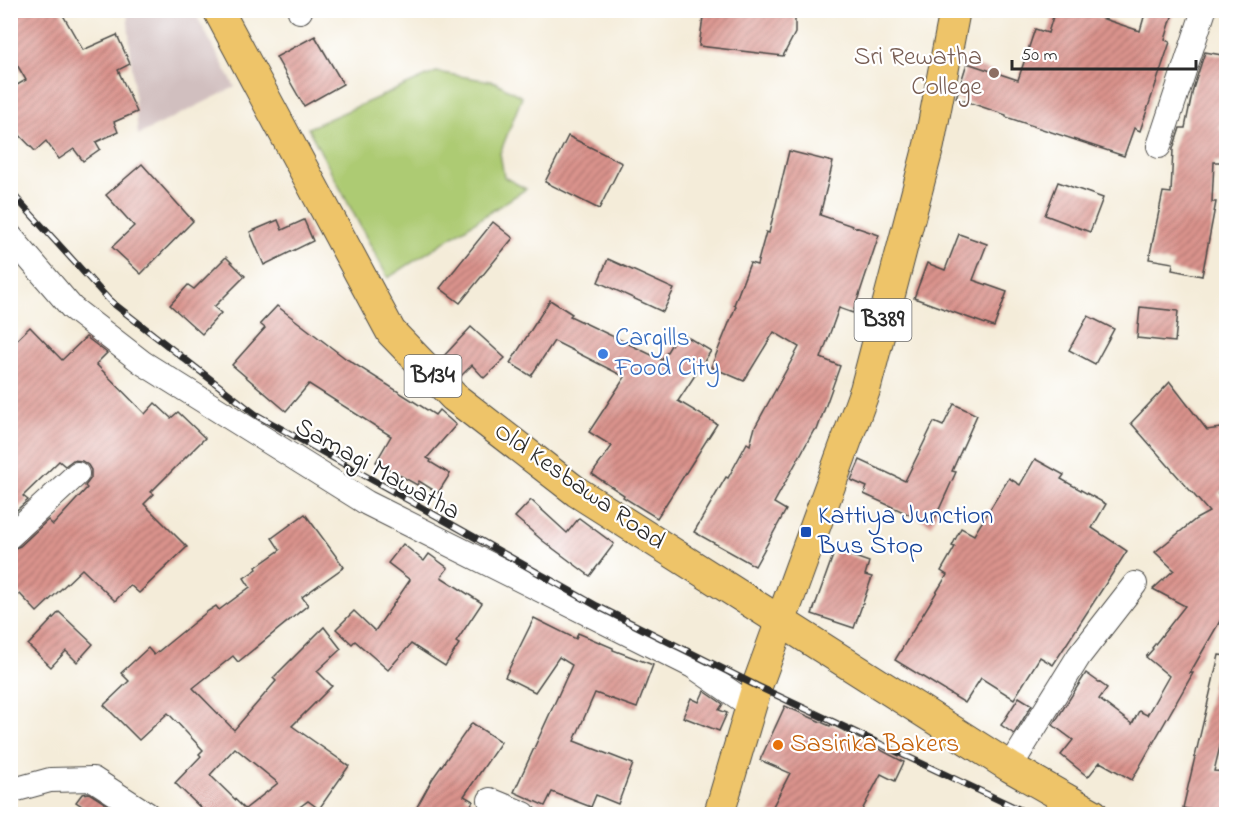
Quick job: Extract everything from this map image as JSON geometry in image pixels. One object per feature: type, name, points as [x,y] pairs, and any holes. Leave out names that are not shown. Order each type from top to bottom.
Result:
[{"type":"main road","name":"Old Kesbawa Road","points":[[218,10],[391,332],[454,397],[577,492],[1010,767],[1093,814]]},
{"type":"main road","name":"B389","points":[[719,814],[751,706],[780,621],[865,390],[929,145],[955,10]]},
{"type":"street","points":[[1160,146],[1204,10]]},
{"type":"street","name":"Samagi Mawatha","points":[[10,236],[72,308],[143,363],[367,503],[693,666],[751,706]]},
{"type":"street","points":[[10,536],[77,474]]},
{"type":"street","points":[[1010,767],[1079,656],[1135,584]]},
{"type":"street","points":[[10,791],[50,780],[93,779],[147,814]]},
{"type":"street","points":[[490,800],[524,814]]},
{"type":"shaded area","points":[[127,11],[194,11],[235,87],[138,135]]},
{"type":"green space","points":[[436,72],[495,82],[522,97],[500,153],[504,177],[526,189],[388,278],[308,128]]},
{"type":"building","points":[[10,10],[60,10],[83,50],[117,35],[130,64],[118,70],[137,112],[114,122],[118,132],[96,142],[100,149],[83,161],[74,149],[59,159],[46,141],[35,151],[10,125],[10,89],[26,80],[10,53]]},
{"type":"building","points":[[704,10],[795,10],[795,33],[783,56],[699,46]]},
{"type":"building","points":[[1055,10],[1077,10],[1140,31],[1146,10],[1174,10],[1165,40],[1170,42],[1140,131],[1134,128],[1124,156],[956,98],[967,63],[1018,80],[1035,29],[1048,33]]},
{"type":"building","points":[[315,36],[343,84],[304,106],[276,57]]},
{"type":"building","points":[[1205,52],[1227,56],[1227,95],[1220,130],[1227,130],[1227,162],[1214,162],[1212,202],[1216,202],[1202,276],[1172,270],[1173,263],[1149,259],[1163,192],[1171,193],[1173,149],[1180,128],[1185,128],[1193,89]]},
{"type":"building","points":[[568,136],[622,163],[599,209],[545,182]]},
{"type":"building","points":[[789,151],[833,162],[820,215],[879,235],[853,313],[839,308],[821,358],[840,366],[817,430],[814,430],[774,503],[786,510],[755,566],[694,532],[747,443],[750,445],[755,427],[799,347],[774,332],[744,381],[711,367],[736,306],[734,305],[750,263],[757,265],[766,232],[769,233]]},
{"type":"building","points":[[142,164],[193,221],[141,274],[112,247],[134,226],[106,195]]},
{"type":"building","points":[[1058,182],[1103,198],[1090,232],[1045,215]]},
{"type":"building","points":[[278,220],[282,230],[304,220],[313,241],[264,265],[250,232]]},
{"type":"building","points":[[493,222],[513,238],[460,303],[440,288]]},
{"type":"building","points":[[959,234],[987,244],[973,280],[1007,292],[994,327],[914,298],[927,263],[945,270]]},
{"type":"building","points":[[226,257],[245,276],[214,307],[221,313],[202,334],[170,305],[188,285],[194,289]]},
{"type":"building","points":[[608,259],[674,289],[663,312],[598,282]]},
{"type":"building","points":[[550,300],[572,314],[570,316],[662,360],[679,332],[711,351],[678,401],[717,424],[657,518],[592,474],[612,446],[589,432],[625,377],[554,341],[531,376],[510,363]]},
{"type":"building","points":[[277,306],[345,358],[435,415],[439,410],[456,425],[427,458],[450,474],[438,493],[419,481],[417,485],[376,462],[391,436],[309,384],[286,411],[232,365],[265,328],[260,324]]},
{"type":"building","points":[[1140,307],[1178,311],[1175,342],[1137,338]]},
{"type":"building","points":[[1088,316],[1114,329],[1095,364],[1069,350]]},
{"type":"building","points":[[30,327],[62,360],[86,337],[107,353],[96,364],[145,414],[155,403],[171,418],[178,412],[205,438],[151,492],[154,494],[144,504],[187,547],[139,593],[130,585],[115,601],[82,569],[37,612],[20,594],[10,602],[10,550],[20,546],[48,520],[53,525],[87,488],[85,486],[91,478],[91,470],[82,461],[73,460],[65,466],[59,461],[23,496],[28,500],[10,516],[10,346]]},
{"type":"building","points":[[471,327],[505,358],[484,378],[472,365],[459,378],[441,359]]},
{"type":"building","points":[[1170,382],[1207,430],[1227,427],[1227,487],[1218,494],[1224,503],[1227,502],[1227,609],[1132,780],[1100,762],[1088,777],[1061,755],[1073,740],[1053,725],[1086,673],[1107,688],[1099,699],[1132,724],[1139,711],[1147,715],[1169,676],[1146,657],[1185,606],[1153,589],[1174,570],[1155,552],[1196,519],[1209,512],[1131,423]]},
{"type":"building","points":[[954,404],[977,415],[952,471],[956,472],[932,525],[864,494],[867,487],[851,480],[860,460],[905,481],[934,422],[943,426]]},
{"type":"building","points":[[1035,459],[1064,475],[1061,479],[1106,504],[1092,528],[1127,551],[1053,665],[1040,657],[1014,699],[981,678],[965,703],[895,660],[947,575],[941,571],[955,547],[952,546],[961,528],[974,535],[1009,478],[1020,485]]},
{"type":"building","points":[[531,500],[567,533],[579,518],[614,544],[590,576],[515,517]]},
{"type":"building","points":[[305,514],[344,567],[302,597],[308,605],[238,662],[233,656],[193,688],[234,730],[276,681],[273,678],[324,627],[341,649],[317,671],[332,686],[292,726],[349,766],[319,809],[308,801],[290,814],[207,814],[175,783],[201,756],[199,754],[203,750],[168,713],[139,740],[104,705],[129,681],[121,673],[148,648],[154,655],[208,611],[216,606],[219,610],[250,587],[244,578],[280,550],[272,538]],"holes":[[[235,748],[278,783],[245,809],[210,775]]]},
{"type":"building","points":[[403,544],[424,561],[429,554],[448,568],[441,577],[482,603],[456,642],[459,644],[445,666],[411,644],[388,670],[355,641],[352,644],[336,629],[354,611],[375,631],[410,580],[388,563]]},
{"type":"building","points":[[835,550],[869,562],[865,575],[872,577],[854,628],[812,614]]},
{"type":"building","points":[[59,612],[93,644],[77,662],[66,651],[51,667],[28,645]]},
{"type":"building","points":[[534,618],[576,639],[578,633],[613,650],[653,665],[637,708],[595,693],[574,741],[633,764],[618,804],[596,795],[591,807],[552,792],[545,806],[514,792],[572,665],[559,657],[535,692],[505,677]]},
{"type":"building","points":[[1219,655],[1227,656],[1227,718],[1214,771],[1227,772],[1227,814],[1211,814],[1183,808]]},
{"type":"building","points":[[704,691],[723,704],[719,710],[727,713],[719,731],[683,717],[691,698],[699,702]]},
{"type":"building","points":[[1019,697],[1032,705],[1014,734],[1001,725]]},
{"type":"building","points":[[785,706],[830,726],[831,724],[904,762],[895,781],[881,774],[860,814],[769,814],[790,773],[760,760]]},
{"type":"building","points":[[472,723],[501,742],[464,796],[473,801],[466,814],[413,814],[433,778]]},
{"type":"building","points":[[89,793],[122,814],[94,814],[76,802],[82,794]]},
{"type":"railway","points":[[10,191],[109,300],[255,414],[597,606],[757,686],[1029,814]]},
{"type":"place","name":"Sri Rewatha College","points":[[994,73]]},
{"type":"place","name":"Cargills Food City","points":[[603,354]]},
{"type":"place","name":"Kattiya Junction Bus Stop","points":[[806,532]]},
{"type":"place","name":"Sasirika Bakers","points":[[778,745]]}]
